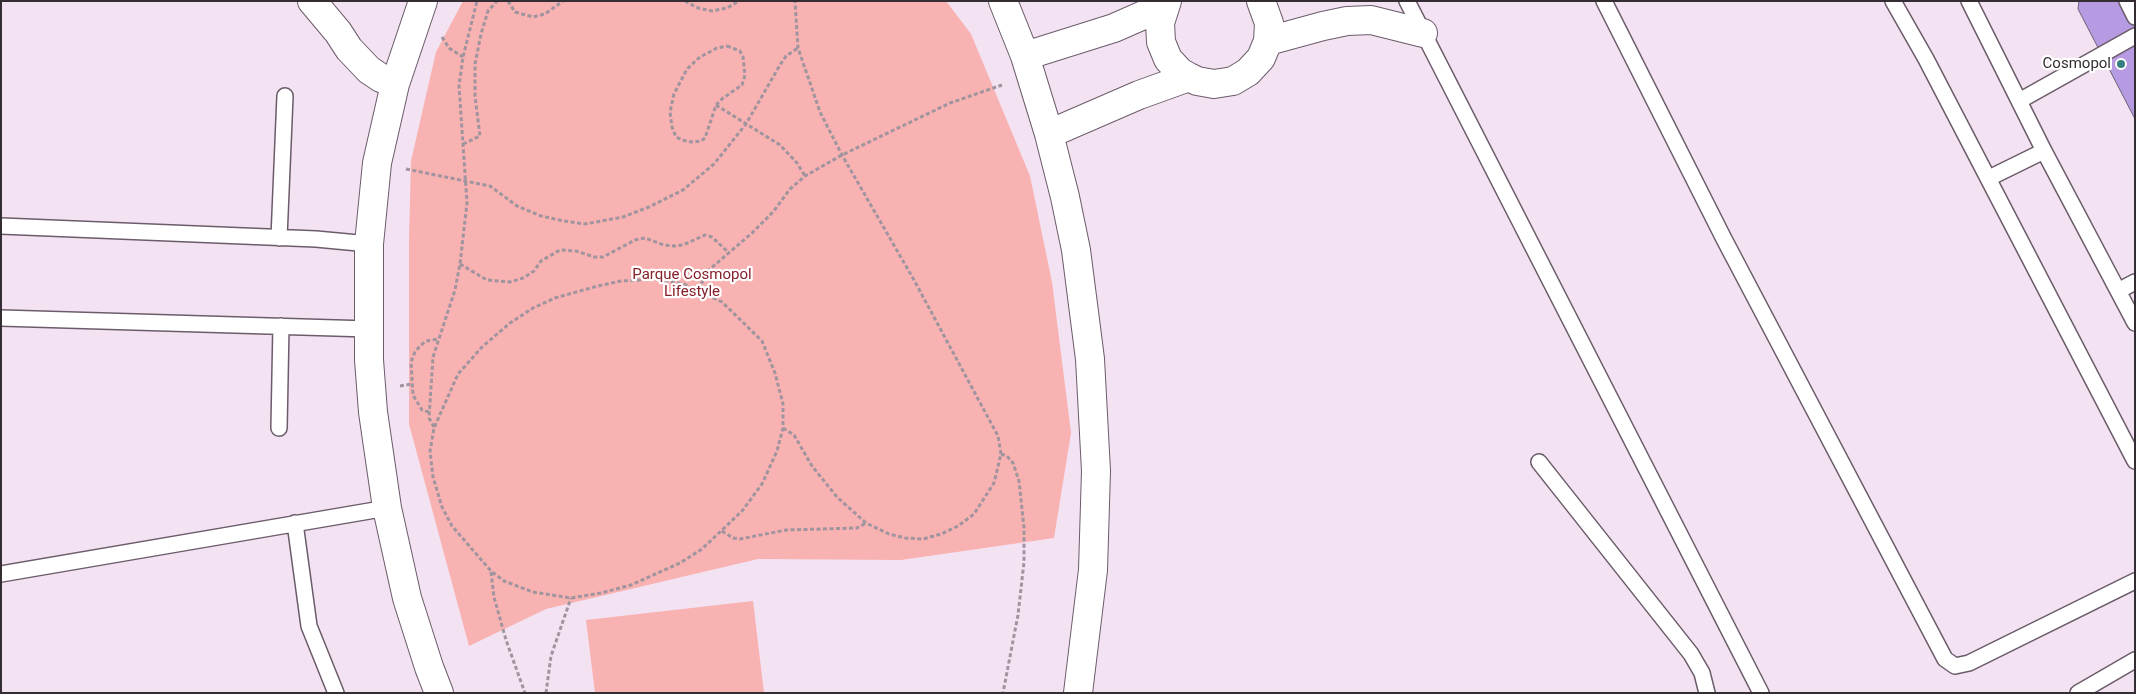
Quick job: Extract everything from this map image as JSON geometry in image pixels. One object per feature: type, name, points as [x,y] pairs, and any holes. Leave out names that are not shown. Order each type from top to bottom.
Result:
[{"type":"street","points":[[312,1],[338,32],[349,49],[369,70],[380,78],[395,84]]},
{"type":"street","points":[[423,1],[395,84],[377,163],[369,244],[369,329],[371,390],[387,508],[407,598],[428,667],[439,693]]},
{"type":"street","points":[[1003,1],[1028,66],[1050,134],[1076,250],[1090,358],[1096,471],[1093,570],[1078,693]]},
{"type":"street","points":[[1166,3],[1160,23],[1161,42],[1168,58],[1180,72],[1197,81],[1214,84],[1233,81],[1248,72],[1261,58],[1268,41],[1269,23],[1261,1]]},
{"type":"street","points":[[1028,66],[1166,3]]},
{"type":"street","points":[[1268,41],[1347,21],[1371,20],[1423,33]]},
{"type":"street","points":[[1050,134],[1139,95],[1189,77]]},
{"type":"lane","points":[[1407,1],[1761,693]]},
{"type":"lane","points":[[1604,1],[1728,248],[1945,659],[1955,666],[1969,663],[2135,581]]},
{"type":"lane","points":[[1969,1],[2018,101],[2135,323]]},
{"type":"lane","points":[[2127,1],[2135,17]]},
{"type":"lane","points":[[1894,2],[1926,59],[2135,461]]},
{"type":"lane","points":[[2018,101],[2135,36]]},
{"type":"lane","points":[[278,238],[285,96]]},
{"type":"lane","points":[[1988,178],[2044,150]]},
{"type":"lane","points":[[1,226],[278,238],[369,244]]},
{"type":"lane","points":[[2118,291],[2135,282]]},
{"type":"lane","points":[[1,318],[369,329]]},
{"type":"lane","points":[[279,428],[281,326]]},
{"type":"lane","points":[[1539,462],[1691,654],[1702,673],[1707,693]]},
{"type":"lane","points":[[1,574],[387,508]]},
{"type":"lane","points":[[295,524],[309,626],[336,693]]},
{"type":"lane","points":[[2078,693],[2135,660]]},
{"type":"path","points":[[434,428],[430,422],[429,412],[433,358],[455,290],[467,203],[459,86],[463,57],[477,1]]},
{"type":"path","points":[[463,144],[480,136],[475,96],[475,64],[488,11],[497,1]]},
{"type":"path","points":[[508,1],[514,12],[533,16],[545,14],[562,1]]},
{"type":"path","points":[[686,1],[698,8],[712,11],[726,8],[739,1]]},
{"type":"path","points":[[783,428],[794,435],[812,466],[837,496],[866,523],[889,534],[905,538],[923,538],[958,526],[974,514],[994,484],[1001,454],[998,436],[987,414],[914,280],[842,155],[820,112],[798,48],[795,1]]},
{"type":"path","points":[[734,47],[740,51],[743,57],[745,75],[742,85],[716,105],[705,138],[701,141],[691,142],[676,137],[672,127],[670,112],[674,94],[687,69],[700,57],[717,48],[734,47]]},
{"type":"path","points":[[377,163],[490,186],[518,206],[556,220],[585,224],[623,218],[649,208],[683,190],[714,164],[746,124],[786,56],[798,48]]},
{"type":"path","points":[[698,290],[710,269],[773,212],[790,189],[806,176],[842,155],[1028,66]]},
{"type":"path","points":[[716,105],[780,145],[806,176]]},
{"type":"path","points":[[460,264],[487,280],[510,282],[523,278],[534,271],[541,261],[560,250],[576,251],[603,258],[636,240],[645,238],[664,246],[674,246],[683,245],[705,235],[712,237],[729,253]]},
{"type":"path","points":[[658,279],[684,284],[722,302],[762,341],[775,373],[783,404],[783,428],[777,451],[762,484],[742,511],[702,549],[680,562],[631,585],[571,598],[533,592],[504,581],[491,571],[452,526],[442,507],[433,477],[430,451],[434,428],[458,374],[482,347],[510,323],[533,308],[555,298],[621,281],[658,279]]},
{"type":"path","points":[[429,412],[422,410],[413,396],[411,362],[420,346],[426,341],[438,338]]},
{"type":"path","points":[[1001,454],[1007,456],[1013,463],[1019,482],[1024,528],[1024,562],[1018,615],[1003,693]]},
{"type":"path","points":[[722,531],[733,538],[740,539],[786,530],[857,528],[866,523]]},
{"type":"path","points":[[491,571],[491,586],[525,693]]},
{"type":"path","points":[[546,693],[551,656],[571,598]]},
{"type":"green space","name":"Parque Cosmopol Lifestyle","points":[[463,1],[946,1],[971,34],[1030,176],[1052,282],[1071,433],[1054,538],[901,560],[758,559],[546,609],[469,646],[409,424],[411,161],[436,52]]},
{"type":"green space","points":[[753,601],[764,693],[595,693],[586,620]]},
{"type":"building","name":"Cosmopol","points":[[2079,1],[2135,1],[2135,119],[2078,9]]},
{"type":"place","name":"Cosmopol","points":[[2121,64]]}]
